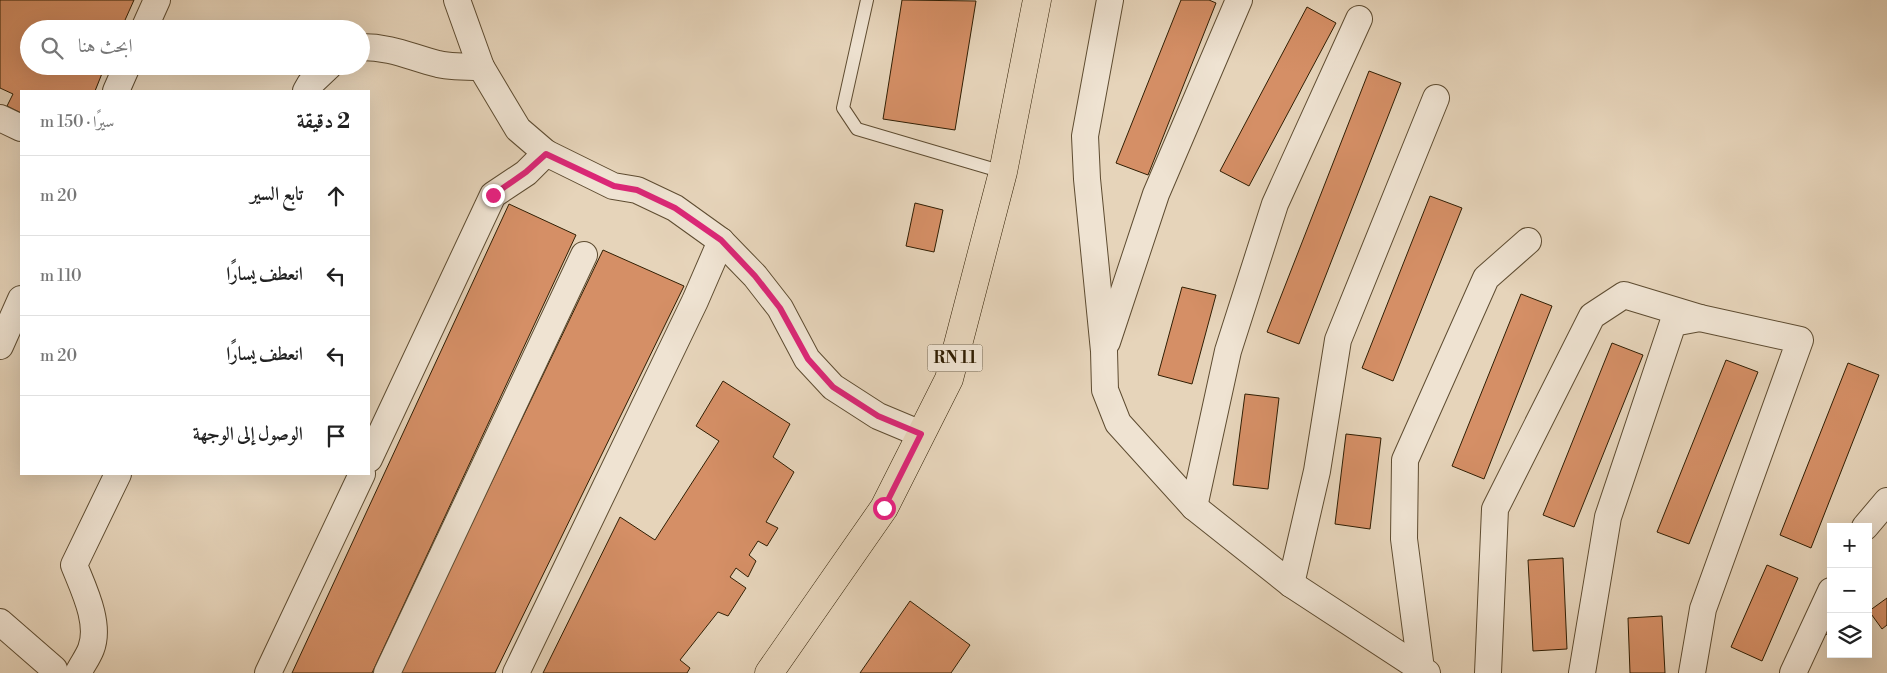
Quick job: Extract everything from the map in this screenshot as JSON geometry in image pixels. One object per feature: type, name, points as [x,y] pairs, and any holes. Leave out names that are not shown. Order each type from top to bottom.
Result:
[{"type":"main road","name":"RN 11","points":[[769,673],[884,508],[949,378],[1003,172],[1037,0]]},
{"type":"street","points":[[148,20],[157,0]]},
{"type":"street","points":[[457,0],[481,67],[518,130],[546,154],[614,186],[637,190],[675,208],[721,240],[755,276],[780,308],[808,359],[833,387],[878,416],[921,434]]},
{"type":"street","points":[[1110,0],[1086,136],[1088,189],[1104,351],[1105,390],[1118,423],[1194,507],[1291,584],[1424,671]]},
{"type":"street","points":[[1104,351],[1156,194],[1239,0]]},
{"type":"street","points":[[1194,507],[1228,351],[1275,204],[1359,19]]},
{"type":"street","points":[[370,47],[379,47],[437,64],[456,67],[481,67]]},
{"type":"street","points":[[116,90],[123,75]]},
{"type":"street","points":[[307,90],[321,75]]},
{"type":"street","points":[[1291,584],[1317,472],[1338,340],[1436,98]]},
{"type":"street","points":[[0,118],[20,128]]},
{"type":"street","points":[[370,457],[493,195],[526,172],[546,154]]},
{"type":"street","points":[[516,673],[695,301],[721,240]]},
{"type":"street","points":[[1424,671],[1404,539],[1405,460],[1486,278],[1528,241]]},
{"type":"street","points":[[387,673],[584,254]]},
{"type":"street","points":[[1488,673],[1495,509],[1592,316],[1624,295],[1700,318],[1800,340],[1703,609],[1692,673]]},
{"type":"street","points":[[0,346],[20,301]]},
{"type":"street","points":[[1582,673],[1608,517],[1672,323],[1700,318]]},
{"type":"street","points":[[0,622],[60,672],[92,647],[93,630],[88,596],[74,564],[118,475]]},
{"type":"street","points":[[268,673],[362,475]]},
{"type":"street","points":[[1868,523],[1887,501]]},
{"type":"street","points":[[1793,673],[1827,600]]},
{"type":"lane","points":[[867,0],[843,108],[856,129],[1003,172]]},
{"type":"building","points":[[0,0],[134,0],[125,20],[20,20],[20,75],[101,75],[95,90],[20,90],[20,112],[7,106],[13,94],[0,88]]},
{"type":"building","points":[[902,0],[976,1],[955,130],[883,119]]},
{"type":"building","points":[[1181,0],[1209,0],[1216,3],[1148,175],[1116,163]]},
{"type":"building","points":[[1307,7],[1336,23],[1249,186],[1220,171]]},
{"type":"building","points":[[1369,71],[1401,83],[1299,344],[1267,332]]},
{"type":"building","points":[[1430,196],[1462,208],[1393,381],[1362,368]]},
{"type":"building","points":[[915,203],[943,210],[934,252],[906,246]]},
{"type":"building","points":[[509,204],[576,235],[372,673],[292,673]]},
{"type":"building","points":[[603,250],[684,286],[495,673],[400,673]]},
{"type":"building","points":[[1182,287],[1216,295],[1192,384],[1158,375]]},
{"type":"building","points":[[1521,294],[1552,306],[1484,479],[1452,466]]},
{"type":"building","points":[[1612,343],[1643,355],[1574,527],[1543,515]]},
{"type":"building","points":[[1726,360],[1758,372],[1689,544],[1657,532]]},
{"type":"building","points":[[1848,363],[1879,375],[1811,548],[1780,535]]},
{"type":"building","points":[[723,381],[790,424],[773,457],[794,472],[766,522],[778,528],[767,546],[758,541],[749,555],[756,561],[748,577],[736,568],[730,577],[746,588],[728,616],[718,612],[680,660],[690,668],[687,673],[543,673],[620,517],[655,540],[719,441],[696,426]]},
{"type":"building","points":[[1245,394],[1279,398],[1268,489],[1233,485]]},
{"type":"building","points":[[1346,434],[1381,438],[1370,529],[1335,524]]},
{"type":"building","points":[[1563,558],[1567,649],[1533,651],[1528,560]]},
{"type":"building","points":[[1767,565],[1798,578],[1762,661],[1731,647]]},
{"type":"building","points":[[1887,598],[1887,625],[1882,629],[1872,615],[1872,609]]},
{"type":"building","points":[[910,601],[970,645],[951,673],[860,673]]},
{"type":"building","points":[[1662,616],[1665,673],[1630,673],[1628,618]]},
{"type":"building","points":[[1827,620],[1827,635],[1820,632]]},
{"type":"route","points":[[493,195],[526,172],[546,154],[614,186],[637,190],[675,208],[721,240],[755,276],[780,308],[808,359],[833,387],[878,416],[921,434],[884,508]]}]
